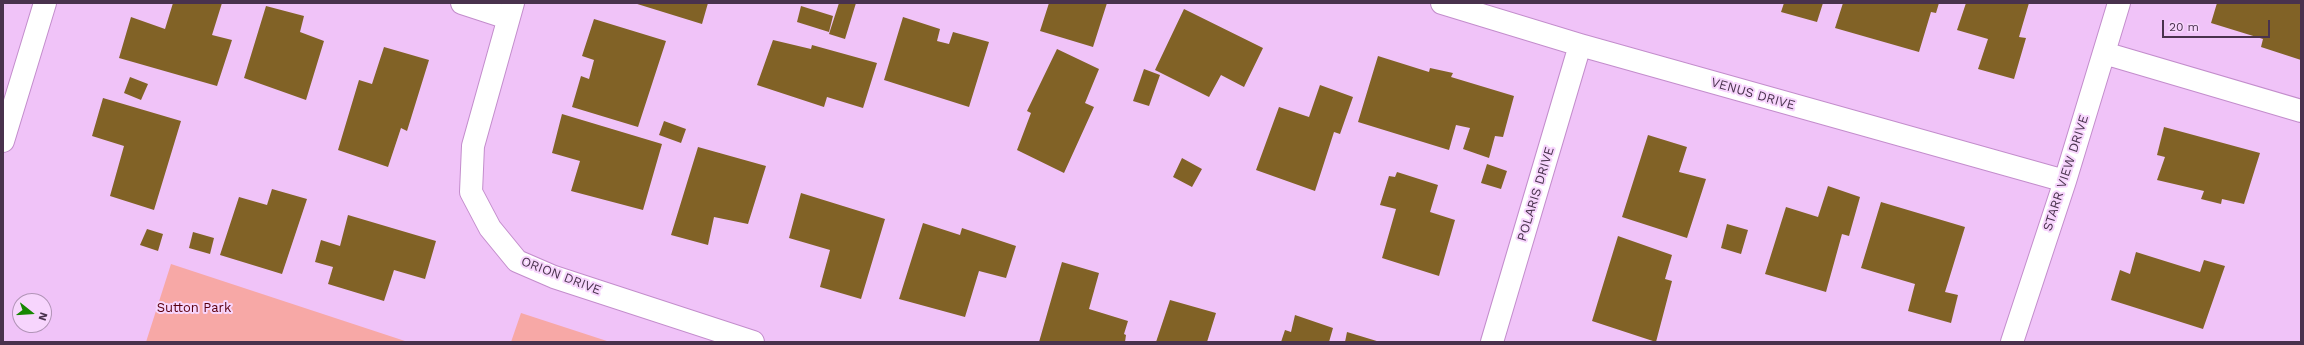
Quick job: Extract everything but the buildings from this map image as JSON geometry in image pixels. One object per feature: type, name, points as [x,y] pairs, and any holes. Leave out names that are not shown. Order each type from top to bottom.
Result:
[{"type":"street","points":[[3,141],[45,3]]},
{"type":"street","points":[[462,3],[510,10]]},
{"type":"street","name":"VENUS DRIVE","points":[[1442,3],[1580,45],[2065,181]]},
{"type":"street","name":"STARR VIEW DRIVE","points":[[2012,342],[2065,181],[2119,3]]},
{"type":"street","name":"ORION DRIVE","points":[[510,10],[473,146],[471,192],[490,228],[517,261],[554,277],[753,342]]},
{"type":"street","name":"POLARIS DRIVE","points":[[1492,342],[1580,45]]},
{"type":"street","points":[[2104,53],[2301,111]]},
{"type":"green space","name":"Sutton Park","points":[[171,264],[408,342],[146,342]]},
{"type":"green space","points":[[521,313],[610,342],[511,342]]}]
